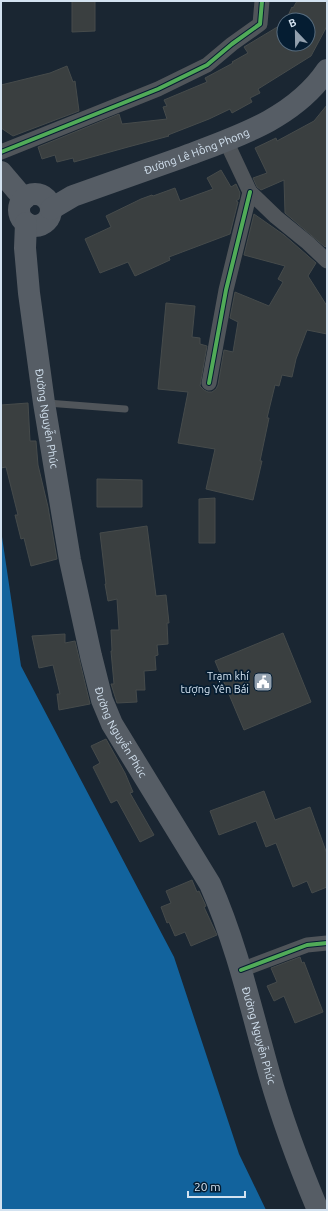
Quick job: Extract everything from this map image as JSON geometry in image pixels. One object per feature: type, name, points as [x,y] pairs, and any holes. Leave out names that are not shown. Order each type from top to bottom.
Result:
[{"type":"main road","name":"Đường Lê Hồng Phong","points":[[51,209],[73,196],[226,141],[267,123],[300,101],[318,84],[327,70]]},
{"type":"main road","points":[[1,172],[24,199]]},
{"type":"main road","points":[[37,194],[48,202],[51,209],[50,215],[46,221],[40,225],[33,226],[26,223],[21,218],[19,212],[20,205],[24,199],[30,195],[37,194]]},
{"type":"main road","name":"Đường Nguyễn Phúc","points":[[26,223],[25,248],[29,293],[44,403],[70,560],[102,700],[112,724],[210,884],[220,906],[241,970],[272,1082],[298,1162],[318,1210]]},
{"type":"street","points":[[1,152],[158,89],[206,65],[260,24],[262,1]]},
{"type":"street","points":[[226,141],[250,192],[276,217],[327,260]]},
{"type":"street","points":[[209,383],[226,290],[250,192]]},
{"type":"street","points":[[241,970],[307,945],[327,943]]},
{"type":"lane","points":[[44,403],[126,410]]},
{"type":"water","points":[[1,530],[21,666],[174,957],[239,1154],[266,1210],[1,1210]]},
{"type":"building","points":[[72,1],[95,1],[95,31],[72,32]]},
{"type":"building","points":[[297,1],[327,1],[327,26],[316,47],[316,12],[290,12],[292,7],[293,8]]},
{"type":"building","points":[[276,28],[276,52],[313,52],[311,56],[258,89],[260,93],[250,98],[252,102],[232,113],[230,109],[168,135],[169,136],[74,162],[73,158],[57,162],[55,155],[42,159],[38,147],[119,114],[122,124],[167,119],[163,107],[167,106],[164,100],[207,82],[205,78],[248,53],[244,47]]},
{"type":"building","points":[[67,66],[73,82],[75,81],[79,111],[13,136],[1,128],[1,85],[50,73]]},
{"type":"building","points":[[327,105],[327,245],[325,247],[285,213],[284,180],[261,190],[257,187],[253,178],[267,173],[255,148],[276,138],[277,141],[314,121]]},
{"type":"building","points":[[221,170],[231,187],[236,184],[240,193],[239,199],[236,201],[238,202],[230,234],[169,257],[170,260],[135,276],[128,262],[100,273],[85,239],[111,227],[106,216],[141,199],[175,188],[180,201],[213,189],[207,178]]},
{"type":"building","points":[[254,214],[284,235],[316,263],[308,276],[327,306],[327,334],[307,330],[296,359],[292,377],[282,375],[279,386],[275,385],[267,418],[269,418],[260,461],[262,461],[253,500],[206,489],[215,449],[178,443],[188,392],[158,389],[166,303],[195,306],[192,337],[200,338],[200,344],[207,346],[200,386],[208,392],[212,392],[218,385],[224,350],[233,352],[238,322],[230,318],[235,292],[269,306],[283,282],[278,279],[285,266],[244,255]]},
{"type":"building","points":[[28,403],[30,441],[36,441],[38,465],[48,507],[57,559],[31,566],[24,538],[21,539],[15,515],[18,515],[6,467],[1,468],[1,405]]},
{"type":"building","points":[[97,479],[142,480],[142,507],[97,507]]},
{"type":"building","points":[[215,498],[215,543],[199,543],[199,499]]},
{"type":"building","points":[[147,526],[156,596],[166,595],[169,623],[167,623],[168,644],[157,645],[158,655],[155,656],[156,670],[144,671],[145,690],[136,690],[137,702],[117,703],[111,684],[114,684],[111,630],[119,630],[117,599],[108,601],[100,533]]},
{"type":"building","name":"Trạm khí tượng Yên Bái","points":[[283,633],[311,702],[244,730],[215,661]]},
{"type":"building","points":[[65,634],[65,643],[75,641],[90,704],[59,710],[57,694],[60,694],[53,665],[39,668],[32,636]]},
{"type":"building","points":[[106,739],[125,773],[133,792],[130,793],[154,835],[140,842],[117,800],[111,803],[93,767],[100,763],[91,746]]},
{"type":"building","points":[[264,791],[275,820],[310,807],[327,854],[327,887],[312,893],[307,881],[293,887],[276,843],[266,847],[256,821],[219,835],[210,811]]},
{"type":"building","points":[[192,880],[197,892],[199,891],[206,906],[204,907],[217,935],[191,946],[185,932],[175,936],[169,922],[167,923],[161,907],[171,903],[166,891]]},
{"type":"building","points":[[300,957],[302,963],[304,962],[323,1012],[295,1023],[284,996],[274,1001],[267,986],[277,982],[271,968]]},
{"type":"cycle path","points":[[1,152],[158,89],[207,65],[232,44],[260,24],[262,1]]},
{"type":"cycle path","points":[[209,383],[226,290],[250,192]]},
{"type":"cycle path","points":[[241,970],[307,945],[327,943]]},
{"type":"place","name":"Trạm khí tượng Yên Bái","points":[[263,682]]}]
